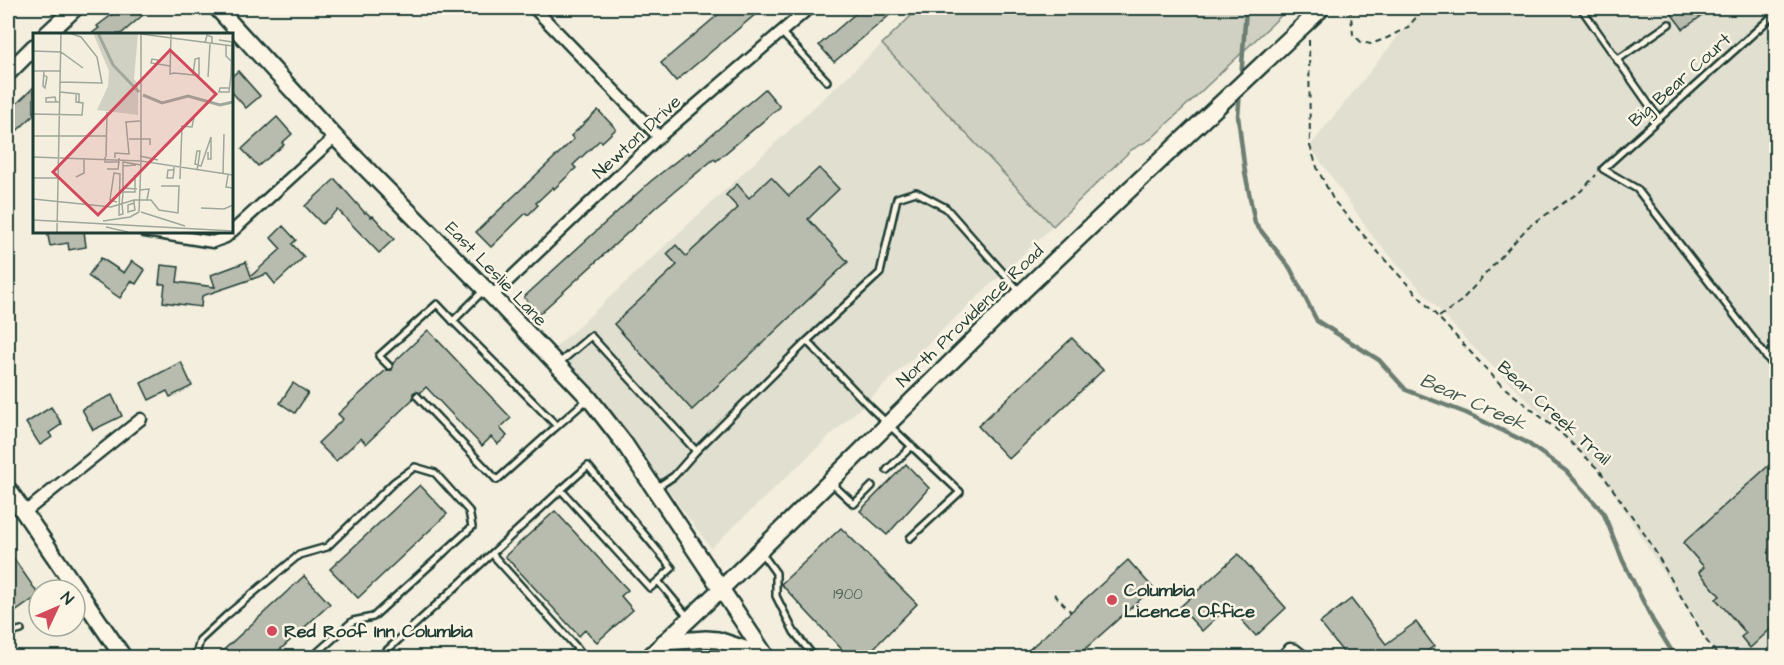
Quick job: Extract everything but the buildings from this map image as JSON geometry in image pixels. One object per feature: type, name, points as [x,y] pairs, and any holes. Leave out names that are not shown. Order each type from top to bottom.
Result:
[{"type":"street","points":[[48,33],[75,8]]},
{"type":"street","name":"East Leslie Lane","points":[[218,8],[335,137],[489,292],[589,398],[624,443],[767,657]]},
{"type":"street","points":[[534,8],[659,137]]},
{"type":"street","name":"Newton Drive","points":[[489,292],[659,137],[808,8]]},
{"type":"street","name":"North Providence Road","points":[[648,657],[721,589],[1021,293],[1322,8]]},
{"type":"street","points":[[8,73],[33,48]]},
{"type":"street","points":[[232,231],[335,137]]},
{"type":"street","points":[[150,232],[213,242],[231,232]]},
{"type":"street","points":[[25,512],[141,419]]},
{"type":"street","points":[[8,489],[124,657]]},
{"type":"street","points":[[664,642],[718,640],[767,657]]},
{"type":"street","points":[[1281,657],[1290,649],[1305,657]]},
{"type":"lane","points":[[1581,8],[1659,119]]},
{"type":"lane","name":"Big Bear Court","points":[[1603,169],[1776,13]]},
{"type":"lane","points":[[1617,60],[1669,24]]},
{"type":"lane","points":[[781,32],[827,81]]},
{"type":"lane","points":[[1603,169],[1637,189],[1776,369]]},
{"type":"lane","points":[[654,489],[674,476],[696,451],[807,341],[880,273],[897,198],[916,192],[946,208],[1021,293]]},
{"type":"lane","points":[[453,321],[489,292]]},
{"type":"lane","points":[[389,366],[379,356],[437,304],[557,426]]},
{"type":"lane","points":[[557,365],[591,336],[696,451]]},
{"type":"lane","points":[[807,341],[887,423],[960,492],[910,538]]},
{"type":"lane","points":[[1766,357],[1776,348]]},
{"type":"lane","points":[[417,396],[497,480],[589,398]]},
{"type":"lane","points":[[887,470],[912,446]]},
{"type":"lane","points":[[382,656],[561,490],[588,466],[672,568],[651,588],[561,490]]},
{"type":"lane","points":[[195,657],[200,640],[228,615],[299,555],[327,547],[394,482],[415,467],[435,473],[469,511],[472,527],[373,617],[353,621],[311,657]]},
{"type":"lane","points":[[829,481],[854,504],[872,486]]},
{"type":"lane","points":[[759,550],[776,573],[776,596],[789,623],[815,657]]},
{"type":"lane","points":[[492,554],[586,657]]},
{"type":"lane","points":[[658,581],[690,619]]},
{"type":"lane","points":[[8,629],[14,632],[21,630]]},
{"type":"lane","points":[[569,657],[578,649]]},
{"type":"path","points":[[1350,8],[1353,34],[1361,42],[1371,44],[1408,27],[1424,8]]},
{"type":"path","name":"Bear Creek Trail","points":[[1309,30],[1310,146],[1318,170],[1334,201],[1501,385],[1561,433],[1600,471],[1648,539],[1706,640],[1720,657]]},
{"type":"path","points":[[1438,317],[1460,302],[1528,227],[1581,191],[1603,169]]},
{"type":"path","points":[[1054,594],[1071,612]]},
{"type":"shaded area","points":[[907,8],[1289,8],[1151,139],[1131,150],[1053,226],[882,44],[913,14]]},
{"type":"shaded area","points":[[1421,8],[1776,8],[1776,657],[1720,657],[1706,640],[1600,471],[1470,344],[1374,238],[1310,146]]},
{"type":"shaded area","points":[[882,44],[1053,226],[711,548],[612,415],[552,351]]},
{"type":"waterway","name":"Bear Creek","points":[[1241,80],[1246,8]]},
{"type":"waterway","name":"Bear Creek","points":[[1240,91],[1238,116],[1245,172],[1255,223],[1290,268],[1317,321],[1379,360],[1406,390],[1466,413],[1526,442],[1566,471],[1603,512],[1623,561],[1653,621],[1676,658]]},
{"type":"place","name":"Columbia Licence Office","points":[[1112,600]]},
{"type":"place","name":"Red Roof Inn Columbia","points":[[272,631]]}]
